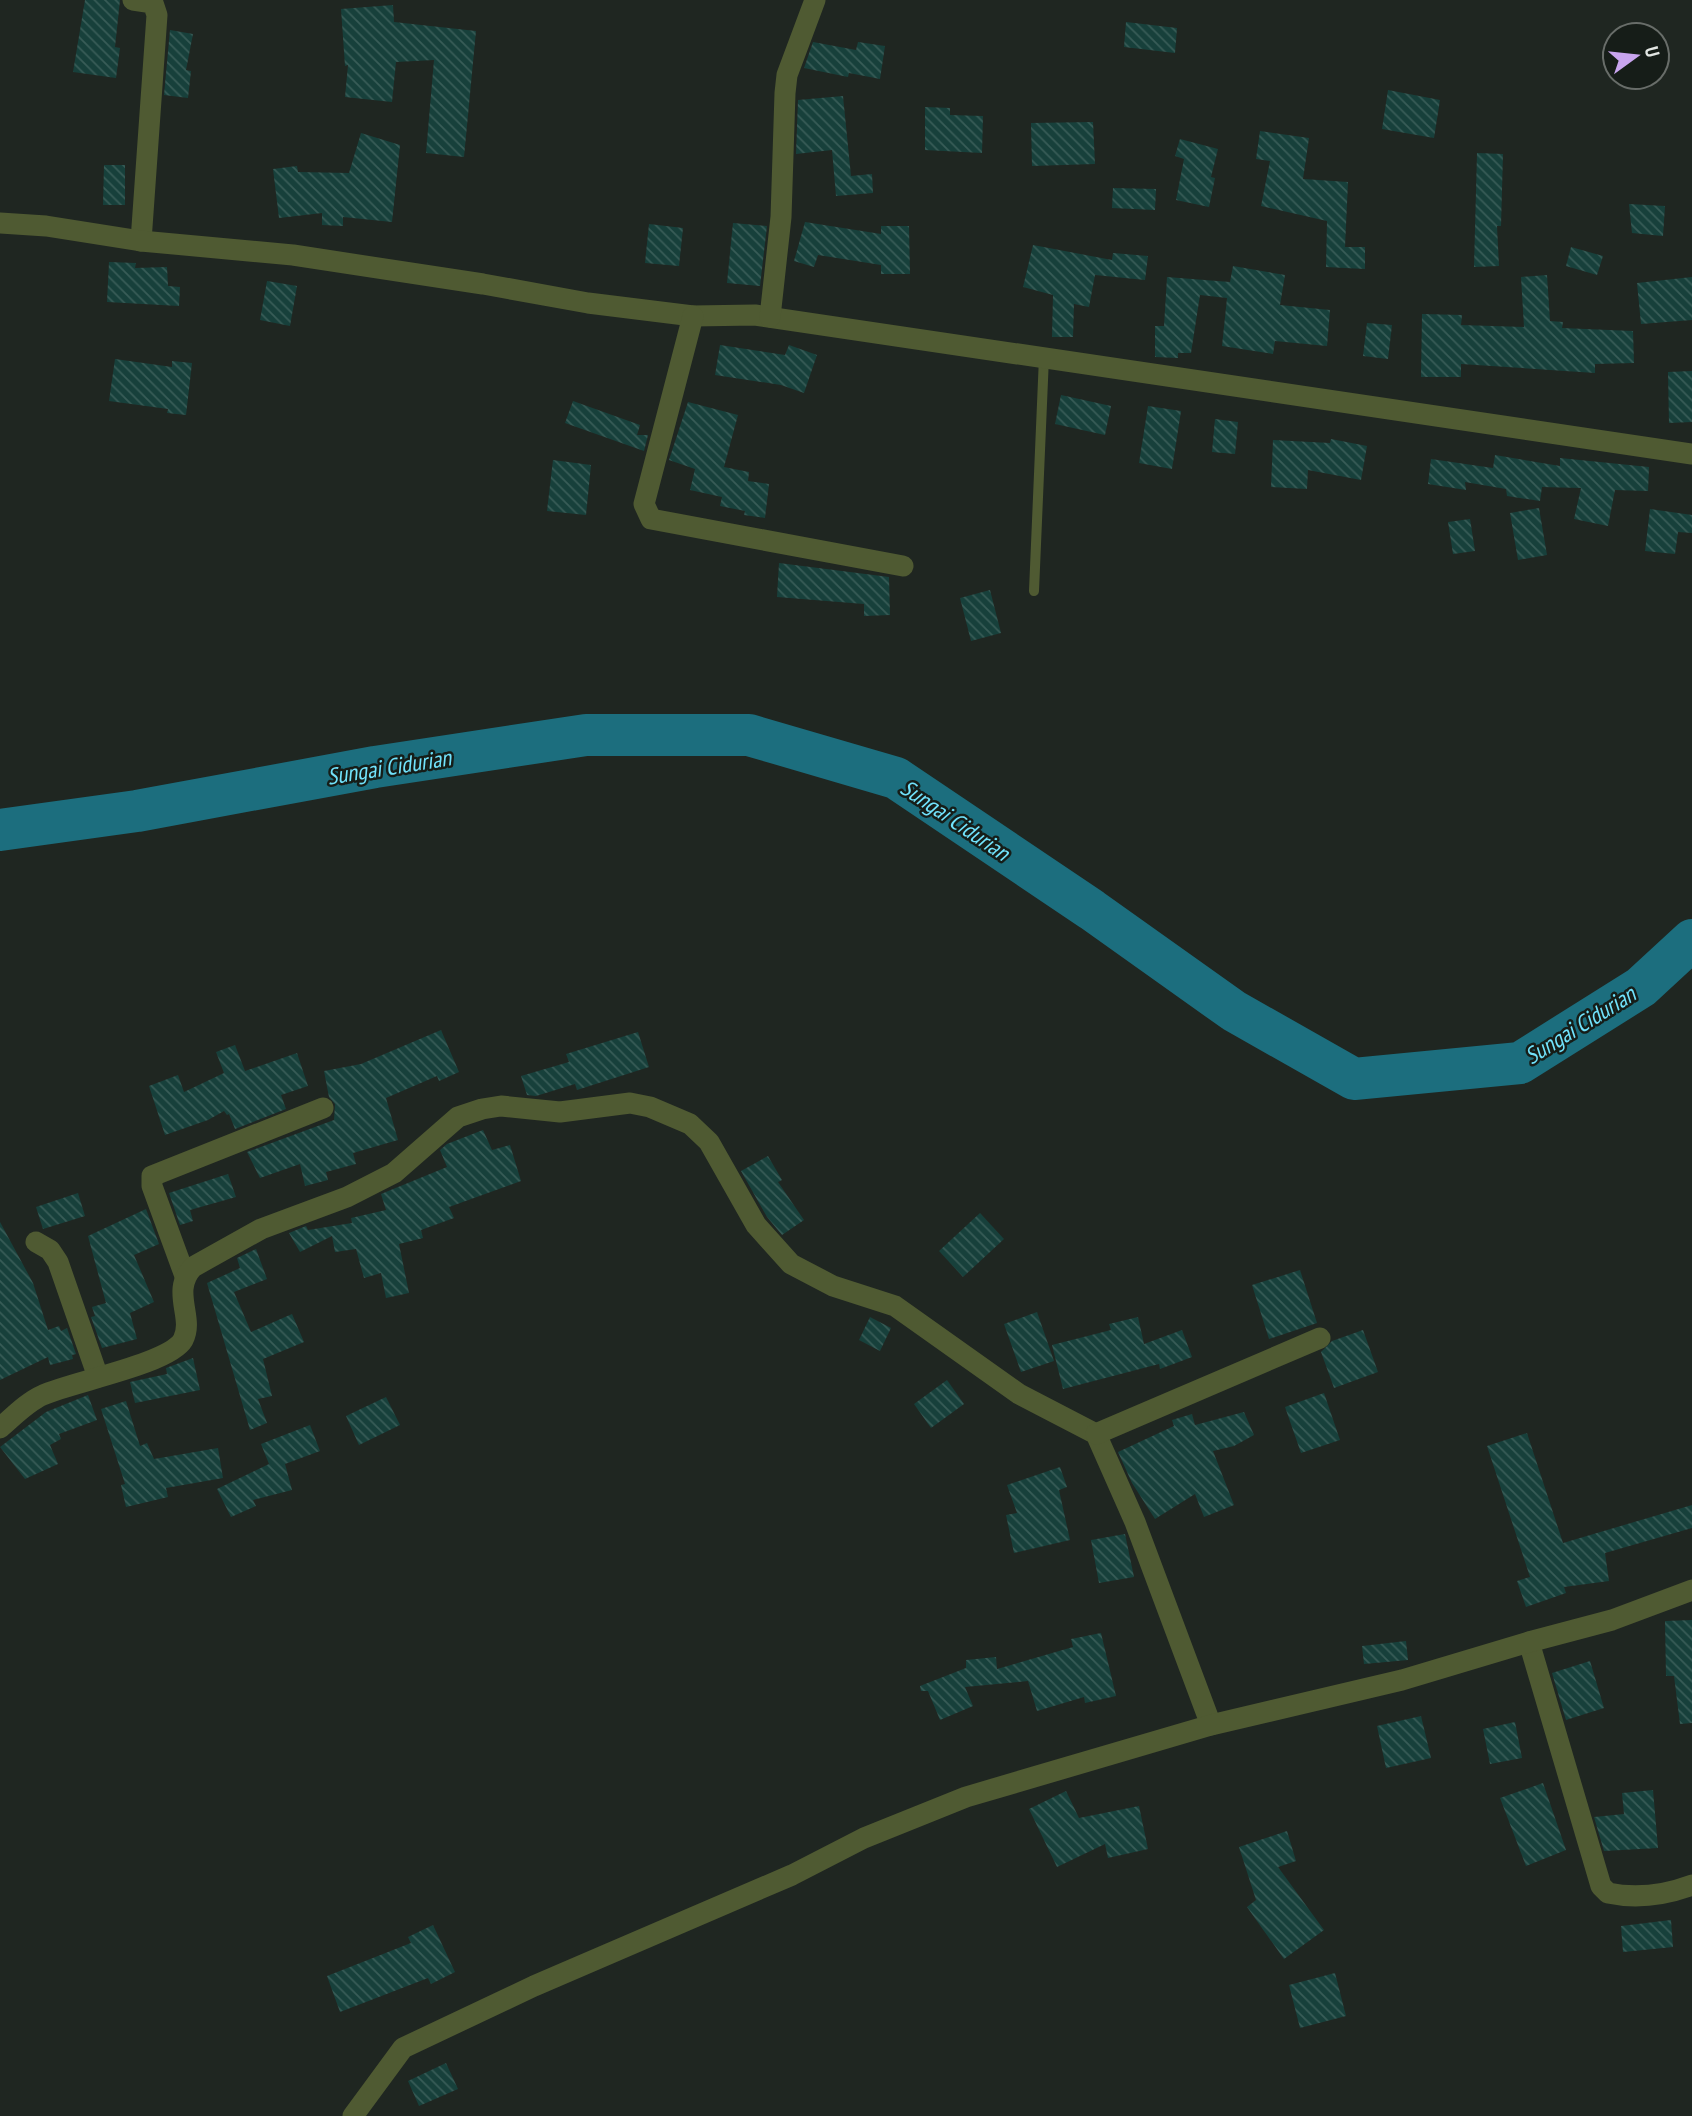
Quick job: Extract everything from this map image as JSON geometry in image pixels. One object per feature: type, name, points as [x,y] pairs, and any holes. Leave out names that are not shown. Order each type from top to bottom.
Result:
[{"type":"street","points":[[133,0],[153,3],[157,15],[141,241]]},
{"type":"street","points":[[770,317],[781,217],[785,93],[788,75],[815,0]]},
{"type":"street","points":[[0,223],[59,228],[141,241],[293,255],[587,303],[693,316],[770,317],[1044,357],[1118,371],[1692,454]]},
{"type":"street","points":[[693,316],[644,504],[651,519],[903,566]]},
{"type":"street","points":[[185,1276],[193,1267],[261,1229],[347,1197],[394,1173],[458,1117],[491,1106],[559,1112],[623,1103],[638,1104],[697,1128],[709,1142],[756,1225],[791,1264],[833,1286],[895,1306],[1019,1394],[1096,1434],[1144,1546],[1210,1725]]},
{"type":"street","points":[[0,1428],[36,1398],[157,1358],[183,1340],[185,1276],[152,1176],[323,1108]]},
{"type":"street","points":[[36,1242],[50,1250],[58,1262],[98,1377]]},
{"type":"street","points":[[1096,1434],[1320,1338]]},
{"type":"street","points":[[353,2116],[403,2048],[534,1986],[792,1875],[864,1838],[966,1797],[1210,1725],[1402,1680],[1612,1620],[1692,1590]]},
{"type":"street","points":[[1529,1642],[1601,1886],[1608,1893],[1638,1896],[1672,1892],[1692,1885]]},
{"type":"lane","points":[[1034,591],[1044,357]]},
{"type":"building","points":[[85,0],[120,0],[115,47],[120,48],[116,78],[73,72]]},
{"type":"building","points":[[393,5],[394,22],[476,31],[464,157],[426,153],[434,60],[396,62],[392,102],[345,97],[348,65],[345,66],[341,9]]},
{"type":"building","points":[[1126,22],[1177,28],[1175,53],[1124,47]]},
{"type":"building","points":[[170,30],[193,34],[186,70],[191,71],[188,98],[164,95]]},
{"type":"building","points":[[813,42],[856,50],[858,42],[885,46],[880,79],[849,73],[848,77],[804,68]]},
{"type":"building","points":[[1388,90],[1440,100],[1434,138],[1382,129]]},
{"type":"building","points":[[843,96],[851,176],[872,174],[873,193],[836,196],[832,150],[796,154],[798,100]]},
{"type":"building","points":[[925,107],[950,108],[950,115],[983,116],[982,153],[925,150]]},
{"type":"building","points":[[1093,122],[1095,164],[1032,166],[1031,123]]},
{"type":"building","points":[[1260,131],[1309,138],[1303,179],[1348,182],[1345,247],[1365,247],[1365,269],[1326,267],[1327,221],[1261,206],[1270,161],[1256,159]]},
{"type":"building","points":[[361,133],[400,145],[392,222],[343,217],[343,226],[322,225],[322,213],[279,218],[273,169],[297,166],[298,172],[349,173]]},
{"type":"building","points":[[1180,139],[1218,149],[1211,177],[1215,178],[1209,207],[1176,200],[1184,159],[1175,156]]},
{"type":"building","points":[[1477,153],[1503,154],[1501,226],[1497,226],[1499,266],[1474,267]]},
{"type":"building","points":[[104,165],[125,165],[125,205],[103,205]]},
{"type":"building","points":[[1113,188],[1156,189],[1155,210],[1112,208]]},
{"type":"building","points":[[1629,204],[1665,206],[1663,236],[1632,233]]},
{"type":"building","points":[[805,222],[881,234],[881,226],[909,226],[910,274],[881,274],[881,265],[818,255],[814,267],[794,261]]},
{"type":"building","points":[[733,223],[767,226],[760,286],[727,283]]},
{"type":"building","points":[[649,224],[683,228],[679,266],[645,263]]},
{"type":"building","points":[[1033,245],[1112,260],[1113,253],[1148,256],[1145,280],[1095,275],[1089,307],[1074,304],[1073,337],[1052,337],[1053,295],[1023,287]]},
{"type":"building","points":[[1571,247],[1603,256],[1597,275],[1566,266]]},
{"type":"building","points":[[109,262],[136,263],[135,268],[167,267],[168,286],[180,287],[179,306],[107,302]]},
{"type":"building","points":[[1233,266],[1285,275],[1280,305],[1330,310],[1327,346],[1275,341],[1273,354],[1222,346],[1227,298],[1200,295],[1191,353],[1178,353],[1178,358],[1155,357],[1155,326],[1164,326],[1167,277],[1230,282]]},
{"type":"building","points":[[1547,275],[1550,321],[1563,322],[1562,328],[1633,331],[1634,363],[1595,364],[1595,373],[1461,364],[1461,377],[1421,377],[1422,314],[1462,315],[1461,325],[1524,327],[1521,277]]},
{"type":"building","points":[[1692,277],[1692,320],[1641,324],[1637,283]]},
{"type":"building","points":[[267,281],[297,286],[290,326],[260,320]]},
{"type":"building","points":[[1367,323],[1392,325],[1388,359],[1363,356]]},
{"type":"building","points":[[720,345],[785,355],[789,345],[817,355],[804,393],[781,385],[715,375]]},
{"type":"building","points":[[115,359],[172,367],[172,361],[192,363],[186,415],[167,413],[168,409],[109,401]]},
{"type":"building","points":[[1692,371],[1692,422],[1669,423],[1668,372]]},
{"type":"building","points":[[1061,395],[1111,406],[1105,435],[1055,424]]},
{"type":"building","points":[[573,401],[640,425],[637,435],[648,435],[644,451],[565,423]]},
{"type":"building","points":[[688,402],[738,415],[724,467],[749,472],[748,481],[769,484],[765,518],[744,515],[745,511],[720,506],[722,497],[690,490],[695,469],[669,460]]},
{"type":"building","points":[[1148,406],[1181,411],[1172,469],[1139,463]]},
{"type":"building","points":[[1215,419],[1238,422],[1235,454],[1212,452]]},
{"type":"building","points":[[1331,439],[1367,446],[1361,480],[1308,470],[1307,489],[1271,487],[1273,440],[1330,443]]},
{"type":"building","points":[[1495,455],[1560,466],[1560,458],[1649,467],[1648,491],[1615,490],[1608,526],[1574,519],[1581,488],[1542,487],[1540,501],[1507,496],[1506,489],[1465,482],[1466,490],[1428,484],[1431,459],[1493,468]]},
{"type":"building","points":[[553,460],[591,465],[586,515],[547,511]]},
{"type":"building","points":[[1539,508],[1547,555],[1518,560],[1510,513]]},
{"type":"building","points":[[1650,509],[1692,515],[1692,533],[1678,532],[1675,554],[1645,551]]},
{"type":"building","points":[[1470,519],[1475,551],[1453,554],[1448,522]]},
{"type":"building","points":[[779,563],[889,577],[890,615],[864,616],[864,604],[777,597]]},
{"type":"building","points":[[990,590],[1001,633],[971,641],[960,598]]},
{"type":"building","points":[[441,1030],[459,1072],[439,1081],[437,1076],[386,1098],[398,1140],[353,1153],[356,1164],[326,1172],[328,1180],[305,1186],[300,1164],[260,1178],[247,1152],[334,1120],[335,1104],[329,1097],[324,1071],[361,1064]]},
{"type":"building","points":[[638,1032],[649,1067],[577,1090],[575,1084],[536,1096],[527,1095],[521,1076],[569,1062],[566,1054]]},
{"type":"building","points":[[235,1045],[245,1071],[297,1053],[308,1086],[281,1095],[286,1109],[235,1129],[229,1114],[224,1111],[208,1120],[165,1135],[149,1086],[178,1075],[184,1092],[224,1073],[216,1052]]},
{"type":"building","points":[[483,1130],[492,1150],[510,1145],[521,1181],[449,1207],[454,1218],[421,1230],[423,1238],[399,1244],[409,1293],[386,1298],[381,1273],[364,1278],[356,1249],[335,1252],[332,1236],[300,1252],[289,1233],[306,1226],[308,1230],[352,1223],[351,1218],[386,1210],[381,1194],[447,1167],[440,1150],[447,1144]]},
{"type":"building","points":[[768,1156],[782,1180],[778,1182],[804,1220],[782,1235],[767,1217],[741,1171]]},
{"type":"building","points":[[228,1174],[236,1197],[190,1210],[193,1221],[180,1225],[169,1193]]},
{"type":"building","points":[[78,1193],[85,1216],[43,1229],[36,1207]]},
{"type":"building","points":[[146,1209],[159,1244],[134,1255],[154,1302],[130,1313],[137,1339],[102,1348],[91,1317],[95,1316],[92,1307],[106,1303],[88,1236]]},
{"type":"building","points":[[980,1213],[1004,1239],[963,1277],[939,1251]]},
{"type":"building","points":[[0,1222],[33,1283],[48,1330],[59,1326],[61,1331],[67,1328],[76,1354],[72,1355],[73,1359],[50,1365],[48,1357],[0,1380]]},
{"type":"building","points":[[256,1249],[267,1279],[234,1292],[251,1332],[292,1314],[304,1342],[263,1359],[272,1396],[258,1399],[267,1423],[250,1430],[207,1283],[240,1268],[237,1258]]},
{"type":"building","points":[[1300,1270],[1317,1323],[1269,1339],[1252,1285]]},
{"type":"building","points":[[1037,1312],[1054,1361],[1021,1372],[1004,1324]]},
{"type":"building","points":[[870,1317],[891,1328],[880,1351],[859,1340]]},
{"type":"building","points":[[1138,1317],[1144,1344],[1182,1330],[1192,1357],[1160,1369],[1159,1364],[1063,1389],[1052,1345],[1111,1330],[1109,1324]]},
{"type":"building","points":[[1363,1330],[1378,1372],[1334,1388],[1321,1352],[1332,1341]]},
{"type":"building","points":[[193,1358],[200,1390],[135,1403],[130,1382],[167,1374],[166,1368]]},
{"type":"building","points":[[947,1380],[964,1404],[931,1428],[914,1404]]},
{"type":"building","points":[[1324,1393],[1340,1440],[1301,1453],[1285,1407]]},
{"type":"building","points":[[88,1395],[97,1420],[59,1434],[61,1439],[50,1445],[58,1464],[25,1479],[0,1447],[46,1412]]},
{"type":"building","points":[[386,1397],[400,1425],[359,1445],[346,1416]]},
{"type":"building","points":[[126,1401],[140,1446],[147,1443],[154,1459],[218,1448],[223,1478],[166,1488],[168,1497],[126,1507],[121,1485],[125,1484],[101,1409]]},
{"type":"building","points":[[1244,1412],[1254,1435],[1234,1446],[1213,1451],[1234,1505],[1204,1517],[1195,1494],[1155,1519],[1132,1483],[1118,1452],[1174,1426],[1172,1420],[1192,1414],[1195,1425]]},
{"type":"building","points":[[310,1425],[320,1451],[285,1464],[292,1490],[253,1500],[256,1506],[231,1517],[217,1489],[269,1464],[261,1444]]},
{"type":"building","points":[[1527,1433],[1563,1543],[1692,1505],[1692,1528],[1605,1553],[1609,1581],[1564,1587],[1566,1593],[1526,1607],[1517,1581],[1530,1577],[1487,1446]]},
{"type":"building","points":[[1060,1467],[1067,1487],[1059,1490],[1070,1540],[1014,1553],[1006,1515],[1017,1513],[1007,1485]]},
{"type":"building","points":[[1125,1534],[1134,1577],[1099,1583],[1091,1540]]},
{"type":"building","points":[[1692,1620],[1692,1723],[1680,1724],[1674,1676],[1666,1676],[1665,1621]]},
{"type":"building","points":[[1101,1633],[1116,1696],[1085,1703],[1084,1697],[1037,1711],[1028,1681],[965,1687],[973,1706],[940,1720],[928,1691],[921,1691],[920,1686],[966,1668],[966,1660],[996,1657],[997,1669],[1073,1647],[1071,1639]]},
{"type":"building","points":[[1406,1641],[1408,1660],[1364,1664],[1362,1646]]},
{"type":"building","points":[[1590,1661],[1604,1708],[1566,1720],[1552,1673]]},
{"type":"building","points":[[1421,1716],[1431,1758],[1386,1768],[1377,1726]]},
{"type":"building","points":[[1515,1722],[1522,1758],[1490,1764],[1483,1729]]},
{"type":"building","points":[[1543,1783],[1566,1850],[1526,1866],[1500,1798]]},
{"type":"building","points":[[1653,1790],[1658,1848],[1604,1851],[1594,1817],[1624,1814],[1622,1793]]},
{"type":"building","points":[[1066,1791],[1079,1818],[1139,1806],[1148,1849],[1108,1858],[1105,1844],[1057,1867],[1029,1809]]},
{"type":"building","points":[[1287,1831],[1296,1861],[1278,1867],[1324,1930],[1284,1959],[1247,1907],[1256,1900],[1239,1847]]},
{"type":"building","points":[[1671,1920],[1673,1947],[1623,1952],[1621,1926]]},
{"type":"building","points":[[433,1925],[455,1972],[431,1984],[428,1978],[340,2012],[327,1976],[411,1943],[408,1937]]},
{"type":"building","points":[[1335,1973],[1346,2016],[1300,2028],[1289,1985]]},
{"type":"building","points":[[446,2063],[458,2089],[419,2106],[408,2081]]},
{"type":"waterway","name":"Sungai Cidurian","points":[[0,830],[137,811],[375,767],[586,735],[749,735],[896,778],[1092,910],[1234,1011],[1354,1079],[1520,1063],[1641,987],[1692,940]]}]
